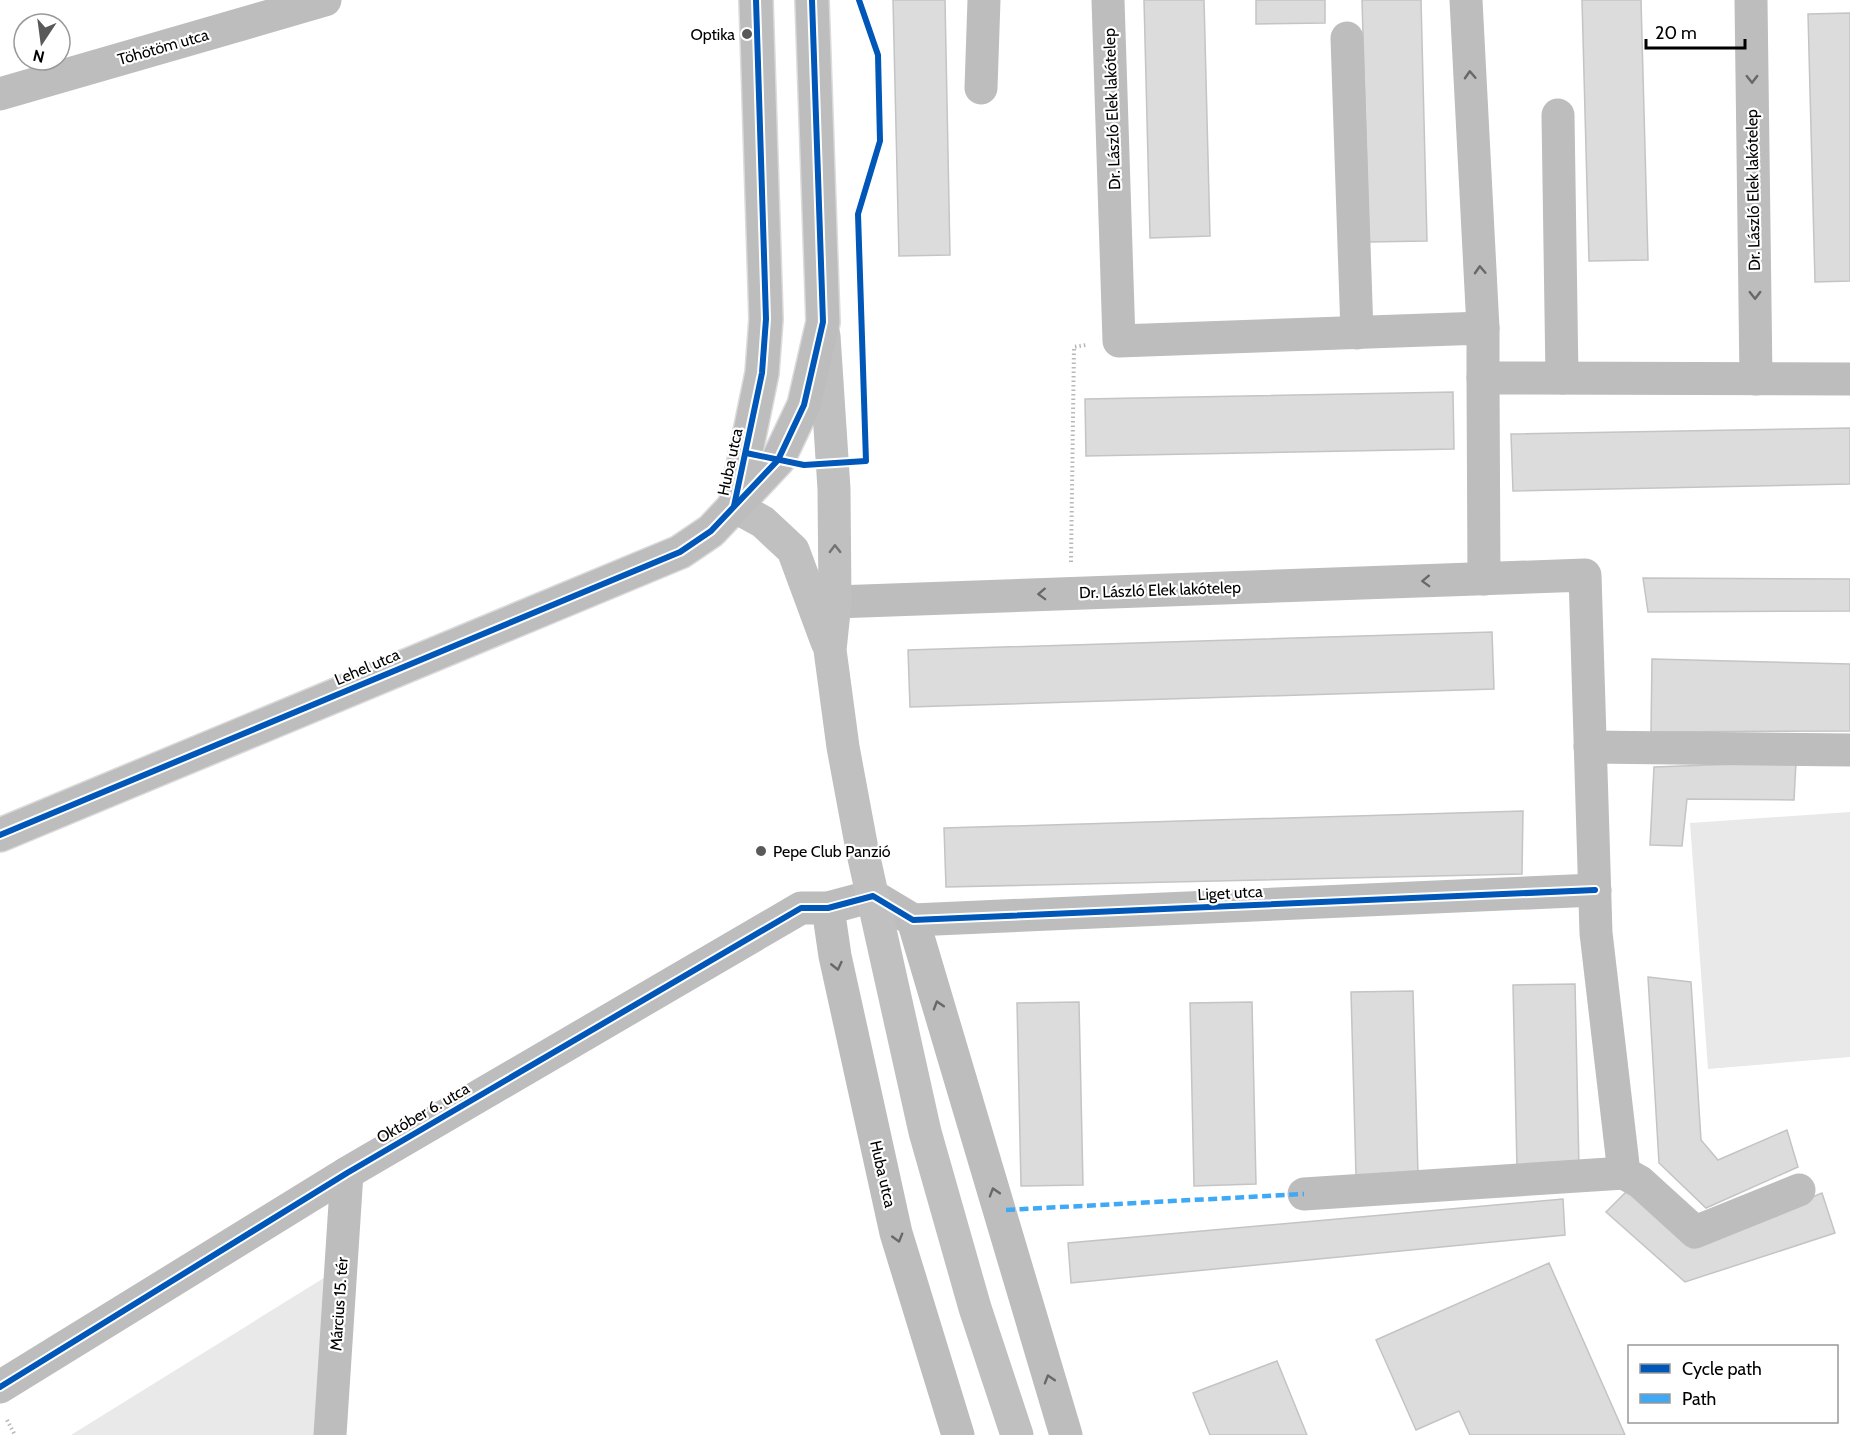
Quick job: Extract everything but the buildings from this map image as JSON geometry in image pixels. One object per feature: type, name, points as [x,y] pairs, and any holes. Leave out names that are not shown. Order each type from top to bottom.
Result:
[{"type":"main road","name":"Huba utca","points":[[823,322],[834,489],[835,602],[830,650],[843,747],[885,954],[925,1132],[975,1308],[1017,1435]]},
{"type":"main road","points":[[734,506],[763,522],[793,550],[830,650]]},
{"type":"street","name":"Töhötöm utca","points":[[0,94],[325,0]]},
{"type":"street","name":"Huba utca","points":[[734,506],[762,373],[766,319],[756,0]]},
{"type":"street","name":"Huba utca","points":[[734,506],[778,460],[790,436],[804,405],[823,322],[812,0]]},
{"type":"street","points":[[981,87],[984,0]]},
{"type":"street","name":"Dr. László Elek lakótelep","points":[[1108,0],[1119,341]]},
{"type":"street","points":[[1466,0],[1483,328],[1484,579]]},
{"type":"street","name":"Dr. László Elek lakótelep","points":[[1750,0],[1756,379]]},
{"type":"street","points":[[1347,38],[1357,333]]},
{"type":"street","points":[[1558,115],[1562,378]]},
{"type":"street","points":[[1119,341],[1483,328]]},
{"type":"street","points":[[1483,378],[1850,379]]},
{"type":"street","name":"Lehel utca","points":[[0,835],[680,552],[711,531],[734,506]]},
{"type":"street","name":"Dr. László Elek lakótelep","points":[[835,602],[1585,575],[1590,747]]},
{"type":"street","points":[[1624,1173],[1596,933],[1590,747],[1850,750]]},
{"type":"street","name":"Liget utca","points":[[913,920],[1595,890]]},
{"type":"street","points":[[873,896],[913,920],[1066,1435]]},
{"type":"street","name":"Október 6. utca","points":[[0,1387],[347,1173],[801,908],[828,908],[873,896]]},
{"type":"street","name":"Huba utca","points":[[828,908],[835,956],[896,1233],[958,1435]]},
{"type":"street","name":"Március 15. tér","points":[[330,1435],[347,1173]]},
{"type":"street","points":[[1304,1194],[1624,1173],[1640,1182],[1695,1232],[1799,1190]]},
{"type":"path","points":[[1070,593],[1074,347],[1119,341]]},
{"type":"shaded area","points":[[1850,812],[1850,1057],[1708,1069],[1690,823]]},
{"type":"shaded area","points":[[348,1263],[327,1435],[71,1435]]},
{"type":"marked path","points":[[1006,1210],[1304,1194]]},
{"type":"cycle path","points":[[734,506],[762,373],[766,319],[756,0]]},
{"type":"cycle path","points":[[0,835],[680,552],[711,531],[778,460],[804,405],[823,322],[812,0]]},
{"type":"cycle path","points":[[746,453],[804,465],[866,461],[858,214],[880,141],[878,55],[859,0]]},
{"type":"cycle path","points":[[0,1387],[347,1173],[801,908],[828,908],[873,896],[913,920],[1595,890]]},
{"type":"place","name":"Optika","points":[[747,34]]},
{"type":"place","name":"Pepe Club Panzió","points":[[761,851]]}]
